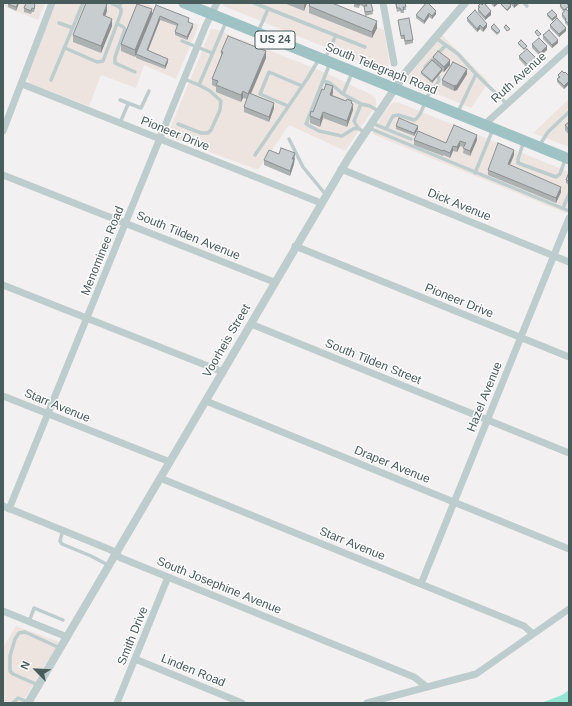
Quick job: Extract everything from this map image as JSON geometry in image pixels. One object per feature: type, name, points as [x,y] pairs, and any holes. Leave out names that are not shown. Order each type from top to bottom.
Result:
[{"type":"highway","name":"South Telegraph Road","points":[[184,3],[568,158]]},
{"type":"street","points":[[3,131],[52,3]]},
{"type":"street","name":"Menominee Road","points":[[6,508],[48,414],[184,79],[217,3]]},
{"type":"street","points":[[383,3],[394,64]]},
{"type":"street","name":"Voorheis Street","points":[[28,703],[341,169],[406,72],[465,3]]},
{"type":"street","name":"Ruth Avenue","points":[[489,126],[507,104],[569,48]]},
{"type":"street","name":"Pioneer Drive","points":[[22,84],[321,203]]},
{"type":"street","name":"Dick Avenue","points":[[341,169],[569,262]]},
{"type":"street","name":"South Tilden Avenue","points":[[3,175],[274,282]]},
{"type":"street","name":"Hazel Avenue","points":[[421,584],[569,218]]},
{"type":"street","name":"Pioneer Drive","points":[[295,246],[569,358]]},
{"type":"street","points":[[3,284],[223,372]]},
{"type":"street","name":"South Tilden Street","points":[[251,324],[487,420]]},
{"type":"street","name":"Starr Avenue","points":[[3,396],[170,462]]},
{"type":"street","name":"Draper Avenue","points":[[206,401],[569,549]]},
{"type":"street","points":[[487,420],[569,453]]},
{"type":"street","name":"Starr Avenue","points":[[160,478],[524,626],[533,634]]},
{"type":"street","name":"South Josephine Avenue","points":[[6,508],[111,550],[121,558],[414,677],[427,687]]},
{"type":"street","name":"Smith Drive","points":[[117,703],[168,577]]},
{"type":"street","points":[[367,703],[476,674],[569,609]]},
{"type":"street","points":[[3,611],[67,637]]},
{"type":"street","name":"Linden Road","points":[[135,659],[242,703]]},
{"type":"lane","points":[[51,80],[83,3]]},
{"type":"lane","points":[[65,48],[100,62],[102,61],[122,9],[120,5],[111,3]]},
{"type":"lane","points":[[254,3],[365,47]]},
{"type":"lane","points":[[250,49],[258,49],[268,9]]},
{"type":"lane","points":[[199,85],[227,20]]},
{"type":"lane","points":[[59,23],[73,28]]},
{"type":"lane","points":[[117,24],[125,29],[115,57],[115,63],[135,72]]},
{"type":"lane","points":[[255,155],[302,86],[325,60],[336,35]]},
{"type":"lane","points":[[220,36],[226,39]]},
{"type":"lane","points":[[436,37],[460,56],[507,104]]},
{"type":"lane","points":[[182,41],[212,53]]},
{"type":"lane","points":[[417,59],[426,67],[446,45]]},
{"type":"lane","points":[[325,60],[323,80],[306,124],[320,131],[342,136],[353,129],[369,128],[386,129],[411,139]]},
{"type":"lane","points":[[343,94],[353,71]]},
{"type":"lane","points":[[288,106],[260,94],[269,72],[302,86]]},
{"type":"lane","points":[[458,113],[476,74]]},
{"type":"lane","points":[[386,129],[393,116],[398,115],[414,120],[416,119],[420,114],[425,100],[437,84],[438,76]]},
{"type":"lane","points":[[178,124],[201,133],[208,133],[211,130],[220,110],[220,101],[210,91],[184,79]]},
{"type":"lane","points":[[323,80],[330,83],[343,94],[380,112]]},
{"type":"lane","points":[[120,100],[141,108],[149,91]]},
{"type":"lane","points":[[120,124],[128,104]]},
{"type":"lane","points":[[358,128],[354,121],[361,104]]},
{"type":"lane","points":[[539,146],[548,132],[569,112]]},
{"type":"lane","points":[[475,173],[489,126]]},
{"type":"lane","points":[[369,128],[569,211]]},
{"type":"lane","points":[[289,139],[303,167],[326,195]]},
{"type":"lane","points":[[524,140],[517,162],[526,166],[556,177],[560,174],[568,158]]},
{"type":"lane","points":[[563,208],[569,194]]},
{"type":"lane","points":[[63,530],[60,541],[62,544],[91,556],[109,566]]},
{"type":"lane","points":[[29,622],[34,608],[63,620]]},
{"type":"lane","points":[[39,685],[13,674],[10,671],[10,656],[15,639],[19,633],[25,632],[60,648]]},
{"type":"lane","points":[[13,703],[18,698],[28,703]]},
{"type":"shaded area","points":[[3,3],[45,3],[38,20],[3,6]]},
{"type":"shaded area","points":[[56,3],[144,3],[199,25],[176,79],[144,65],[136,88],[101,75],[89,106],[31,84],[28,81],[27,76]]},
{"type":"shaded area","points":[[223,3],[319,3],[384,30],[389,61],[389,73],[226,7]]},
{"type":"shaded area","points":[[211,29],[215,29],[324,72],[372,95],[376,99],[376,105],[345,151],[289,125],[258,170],[167,136]]},
{"type":"shaded area","points":[[442,35],[489,82],[471,108],[408,82],[408,77]]},
{"type":"shaded area","points":[[569,99],[569,147],[533,133]]},
{"type":"shaded area","points":[[397,102],[569,172],[569,207],[566,213],[372,134],[383,114],[392,103]]},
{"type":"shaded area","points":[[16,626],[60,642],[22,703],[3,703],[3,648]]},
{"type":"shaded area","points":[[569,690],[569,703],[541,703],[562,695]]},
{"type":"building","points":[[8,3],[18,3],[16,7]]},
{"type":"building","points":[[26,3],[34,3],[34,9],[32,8],[31,11],[24,8]]},
{"type":"building","points":[[86,3],[107,4],[103,15],[112,19],[101,46],[73,35]]},
{"type":"building","points":[[310,3],[332,3],[377,21],[372,32],[309,6]]},
{"type":"building","points":[[363,3],[371,3],[373,11],[365,12],[364,6],[367,6]]},
{"type":"building","points":[[396,3],[405,3],[406,7],[403,7],[404,10],[401,10],[400,8],[397,8]]},
{"type":"building","points":[[426,3],[428,3],[436,11],[432,16],[429,13],[424,21],[416,15]]},
{"type":"building","points":[[481,3],[482,5],[484,3],[491,11],[485,17],[478,9],[480,7],[478,6]]},
{"type":"building","points":[[509,3],[511,5],[507,10],[501,4]]},
{"type":"building","points":[[566,3],[569,6],[564,10],[560,5]]},
{"type":"building","points":[[137,4],[152,9],[135,50],[121,44]]},
{"type":"building","points":[[156,5],[189,18],[188,22],[193,24],[187,37],[175,32],[178,24],[160,16],[147,50],[168,59],[165,66],[136,54]]},
{"type":"building","points":[[566,9],[569,12],[569,24],[562,14]]},
{"type":"building","points":[[475,10],[487,24],[483,28],[480,25],[477,29],[467,18]]},
{"type":"building","points":[[552,10],[557,15],[552,19],[547,14]]},
{"type":"building","points":[[409,18],[413,40],[405,41],[404,35],[401,36],[398,20]]},
{"type":"building","points":[[557,18],[566,28],[559,34],[550,25]]},
{"type":"building","points":[[494,24],[500,31],[497,33],[491,27]]},
{"type":"building","points":[[506,25],[510,29],[507,31],[504,27]]},
{"type":"building","points":[[537,30],[541,34],[538,36],[535,32]]},
{"type":"building","points":[[549,30],[558,40],[552,45],[543,35]]},
{"type":"building","points":[[228,36],[266,51],[248,94],[243,91],[241,95],[216,85],[218,81],[212,79]]},
{"type":"building","points":[[539,38],[547,46],[540,53],[532,44]]},
{"type":"building","points":[[521,40],[527,46],[524,49],[518,43]]},
{"type":"building","points":[[527,49],[537,59],[529,66],[519,56]]},
{"type":"building","points":[[438,51],[450,60],[444,67],[433,57]]},
{"type":"building","points":[[432,60],[442,69],[432,81],[421,72]]},
{"type":"building","points":[[453,62],[467,69],[457,85],[454,86],[442,80]]},
{"type":"building","points":[[562,71],[568,75],[569,74],[569,81],[564,86],[557,79],[560,77],[558,75]]},
{"type":"building","points":[[326,84],[333,86],[330,95],[346,101],[347,99],[352,101],[351,103],[353,104],[347,121],[323,112],[320,120],[310,116],[322,89],[324,90]]},
{"type":"building","points":[[249,93],[274,103],[269,117],[244,107]]},
{"type":"building","points":[[399,118],[418,126],[414,133],[396,126]]},
{"type":"building","points":[[569,122],[569,130],[565,125]]},
{"type":"building","points":[[454,125],[477,135],[470,151],[463,148],[466,143],[460,141],[457,147],[453,146],[450,153],[414,140],[418,131],[446,143]]},
{"type":"building","points":[[498,143],[514,150],[508,164],[561,187],[556,198],[488,170]]},
{"type":"building","points":[[281,148],[295,153],[292,159],[294,159],[290,171],[264,160],[269,150],[279,154]]},
{"type":"building","points":[[569,172],[569,181],[566,180]]}]
